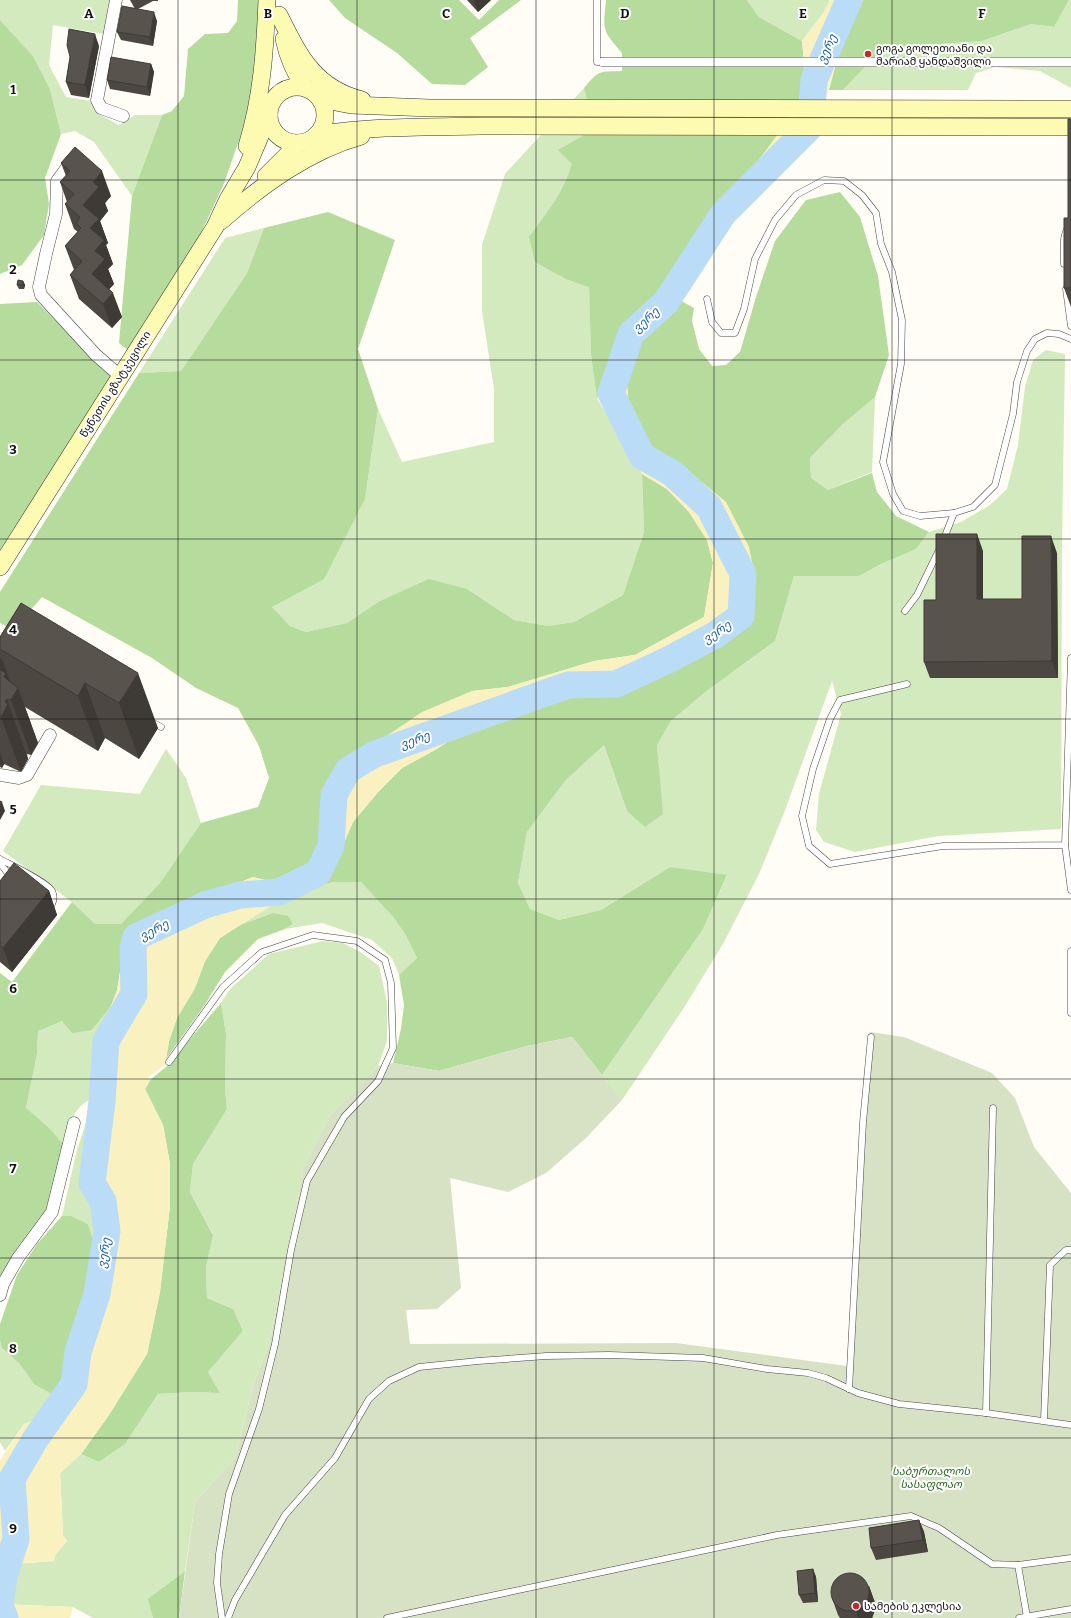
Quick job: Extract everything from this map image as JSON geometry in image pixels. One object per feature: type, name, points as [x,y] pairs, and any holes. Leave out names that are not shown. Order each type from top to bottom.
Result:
[{"type":"main road","points":[[228,199],[250,137],[258,106],[266,37],[267,0]]},
{"type":"main road","points":[[247,199],[299,143],[316,136],[321,130],[325,118],[325,112],[320,100],[316,95],[304,88],[287,56],[277,7]]},
{"type":"main road","points":[[277,7],[297,51],[308,67],[319,78],[332,87],[352,97],[392,106]]},
{"type":"main road","points":[[266,37],[273,130],[284,140],[299,143]]},
{"type":"main road","points":[[228,199],[247,166],[271,108],[284,91],[291,88],[304,88]]},
{"type":"main road","points":[[320,100],[351,105],[430,108],[1071,108]]},
{"type":"main road","points":[[316,136],[346,131],[387,128],[540,125],[1071,127]]},
{"type":"main road","points":[[215,227],[247,199],[296,164],[353,138],[387,128]]},
{"type":"main road","name":"წყნეთის გზატკეცილი","points":[[0,567],[215,227],[228,199]]},
{"type":"street","points":[[116,0],[97,100],[101,108],[123,116]]},
{"type":"street","points":[[603,62],[1071,62]]},
{"type":"street","points":[[73,159],[57,181],[56,214],[44,260],[39,287],[41,295],[96,355],[120,376]]},
{"type":"street","points":[[0,775],[19,778],[27,775],[50,735]]},
{"type":"street","points":[[0,1295],[3,1284],[18,1258],[52,1212],[74,1123]]},
{"type":"lane","points":[[596,0],[596,62],[603,62]]},
{"type":"lane","points":[[707,299],[712,322],[721,333],[735,333],[744,309],[755,259],[775,220],[796,195],[824,180],[844,181],[862,195],[876,213],[882,244],[892,272],[902,320],[901,364],[883,462],[893,494],[903,511],[920,516],[954,513],[973,507],[995,485],[1013,414],[1017,382],[1027,351],[1034,339],[1047,333],[1059,334],[1071,340]]},
{"type":"lane","points":[[1065,273],[1063,245],[1066,228],[1071,224]]},
{"type":"lane","points":[[1066,280],[1071,326]]},
{"type":"lane","points":[[905,611],[917,595],[942,544],[954,513]]},
{"type":"lane","points":[[1071,658],[1065,845],[1071,890]]},
{"type":"lane","points":[[907,684],[840,700],[830,719],[813,769],[802,816],[809,846],[830,864],[943,846],[1065,845]]},
{"type":"lane","points":[[141,715],[161,727]]},
{"type":"lane","points":[[0,859],[42,882],[52,891],[54,900],[52,904]]},
{"type":"lane","points":[[0,863],[14,881]]},
{"type":"lane","points":[[169,1062],[223,986],[262,952],[313,935],[357,941],[385,960],[392,983],[393,1048],[378,1081],[344,1117],[307,1181],[291,1250],[275,1344],[259,1409],[229,1494],[219,1554],[217,1583],[222,1618]]},
{"type":"lane","points":[[1071,951],[1071,1013]]},
{"type":"lane","points":[[849,1389],[863,1122],[871,1037]]},
{"type":"lane","points":[[986,1413],[993,1108]]},
{"type":"lane","points":[[1044,1420],[1050,1265],[1066,1250],[1071,1250]]},
{"type":"lane","points":[[228,1618],[235,1600],[285,1515],[335,1458],[369,1399],[389,1381],[419,1367],[546,1356],[609,1355],[703,1358],[767,1369],[808,1373],[826,1378],[858,1393],[899,1404],[1044,1420],[1071,1425]]},
{"type":"lane","points":[[388,1618],[777,1535],[911,1516],[939,1528],[992,1564],[1018,1565],[1071,1558]]},
{"type":"lane","points":[[1018,1565],[1027,1617]]},
{"type":"lane","points":[[1019,1618],[1071,1609]]},
{"type":"green space","points":[[0,0],[110,0],[104,34],[53,25],[49,65],[66,97],[91,101],[99,114],[119,125],[135,115],[162,115],[132,196],[94,142],[75,131],[61,134],[50,89],[33,56],[0,20]]},
{"type":"green space","points":[[238,0],[259,0],[259,52],[250,109],[223,186],[200,235],[129,351],[119,343],[132,196],[162,115],[172,111],[184,96],[188,49],[205,34],[228,33],[237,21]]},
{"type":"green space","points":[[329,0],[459,0],[479,20],[499,0],[521,0],[470,38],[488,67],[465,85],[432,84],[397,53],[345,18]]},
{"type":"green space","points":[[606,0],[747,0],[759,17],[802,41],[806,84],[799,104],[768,148],[719,211],[658,295],[619,342],[597,399],[591,355],[589,287],[568,280],[535,262],[529,237],[548,211],[569,174],[572,164],[558,150],[583,136],[588,105],[584,88],[593,77],[600,73],[622,71],[622,53],[605,30],[604,18]]},
{"type":"green space","points":[[747,0],[830,0],[824,12],[802,41],[759,17]]},
{"type":"green space","points":[[863,0],[1069,0],[1054,27],[1031,24],[982,41],[883,48],[843,90],[829,90],[842,41]]},
{"type":"green space","points":[[1069,0],[1071,0],[1071,88],[1040,71],[995,67],[976,73],[968,90],[843,90],[883,48],[982,41],[1031,24],[1054,27]]},
{"type":"green space","points":[[0,20],[33,56],[50,89],[61,134],[45,178],[49,204],[44,235],[22,265],[0,274]]},
{"type":"green space","points":[[584,88],[588,105],[583,136],[567,180],[551,208],[568,280],[589,286],[591,355],[597,399],[633,452],[642,474],[644,532],[623,595],[574,622],[548,626],[514,620],[467,589],[378,602],[347,623],[306,632],[290,626],[272,607],[324,578],[365,499],[378,409],[402,462],[494,442],[494,389],[482,311],[482,245],[505,174]]},
{"type":"green space","points":[[840,192],[860,217],[878,276],[889,355],[875,397],[843,424],[810,458],[811,478],[828,490],[872,473],[877,492],[896,516],[929,532],[916,549],[881,564],[859,576],[794,576],[775,641],[704,693],[671,721],[657,745],[663,814],[645,827],[627,811],[604,745],[565,781],[527,832],[518,883],[530,909],[559,920],[601,910],[670,867],[727,875],[703,929],[602,1075],[572,1037],[527,1046],[439,1071],[393,1063],[401,1029],[404,1005],[399,975],[417,958],[405,934],[394,918],[361,882],[334,882],[313,887],[336,861],[353,822],[379,791],[402,768],[435,750],[461,733],[499,715],[595,689],[617,688],[718,639],[744,624],[754,571],[669,461],[646,444],[630,417],[627,385],[638,341],[658,321],[676,298],[694,308],[692,321],[699,349],[712,366],[726,365],[740,352],[756,297],[775,241],[806,200]]},
{"type":"green space","points":[[328,212],[395,240],[358,349],[378,409],[365,499],[324,579],[272,607],[290,626],[306,632],[347,623],[378,602],[429,579],[467,589],[514,620],[548,626],[574,622],[623,595],[644,532],[642,474],[667,489],[689,512],[707,540],[713,563],[704,617],[635,655],[594,661],[508,687],[472,691],[329,822],[325,846],[309,868],[273,882],[253,877],[132,927],[120,972],[117,991],[111,1006],[92,1030],[72,1033],[62,1021],[38,1031],[37,1054],[26,1108],[48,1127],[64,1145],[48,1212],[0,1284],[0,973],[12,982],[72,902],[95,924],[121,924],[160,883],[201,823],[258,807],[269,778],[259,746],[238,708],[196,688],[152,658],[42,597],[13,630],[0,623],[0,592],[139,373],[181,371],[247,273],[264,228]]},
{"type":"green space","points":[[264,228],[247,273],[181,371],[139,373],[225,238]]},
{"type":"green space","points":[[37,302],[114,379],[0,558],[0,304]]},
{"type":"green space","points":[[1046,350],[1065,354],[1062,541],[1061,829],[938,836],[855,852],[824,842],[816,830],[819,794],[841,714],[832,681],[784,813],[759,874],[724,942],[685,1006],[622,1100],[602,1075],[703,929],[727,876],[670,867],[601,910],[559,920],[530,909],[518,883],[527,832],[565,781],[604,745],[627,811],[659,768],[657,745],[671,721],[704,693],[775,641],[794,576],[859,576],[881,564],[916,549],[929,532],[961,522],[990,505],[1007,489],[1018,445],[1025,387],[1033,360]]},
{"type":"green space","points":[[875,397],[872,472],[828,490],[811,479],[810,458],[843,424]]},
{"type":"green space","points":[[166,749],[186,778],[201,823],[160,883],[121,924],[95,924],[72,902],[3,851],[41,785],[140,794]]},
{"type":"green space","points":[[334,882],[361,882],[394,918],[405,934],[417,958],[399,975],[392,958],[372,940],[322,923],[285,929],[293,924],[273,913],[240,925],[283,898],[306,889]]},
{"type":"green space","points":[[273,913],[288,916],[293,924],[285,929],[258,939],[225,972],[204,1006],[166,1059],[169,1041],[177,1018],[195,988],[205,961],[220,938],[240,925]]},
{"type":"green space","points":[[323,941],[343,943],[362,953],[379,966],[387,1002],[387,1041],[378,1066],[330,1115],[303,1168],[293,1227],[269,1344],[254,1382],[235,1458],[195,1502],[185,1571],[149,1599],[153,1618],[93,1618],[73,1607],[0,1604],[0,1565],[54,1561],[55,1555],[67,1541],[63,1535],[60,1473],[81,1454],[99,1462],[125,1444],[158,1394],[193,1392],[220,1393],[208,1372],[243,1331],[233,1309],[207,1298],[206,1267],[213,1234],[190,1192],[193,1164],[227,1109],[225,1090],[226,1034],[221,1003],[230,989],[269,954]]},
{"type":"green space","points":[[221,1003],[226,1034],[225,1090],[227,1109],[193,1164],[190,1192],[213,1235],[206,1267],[207,1298],[233,1309],[243,1331],[208,1372],[220,1393],[193,1392],[158,1394],[125,1444],[99,1462],[81,1454],[109,1415],[147,1354],[160,1291],[170,1206],[170,1164],[163,1125],[145,1089],[151,1079],[166,1067]]},
{"type":"green space","points":[[111,1006],[99,1038],[94,1097],[76,1111],[64,1145],[26,1108],[37,1054],[38,1030],[62,1021],[92,1030]]},
{"type":"green space","name":"საბურთალოს სასაფლაო","points":[[870,1032],[904,1037],[992,1073],[1015,1098],[1034,1147],[1071,1193],[1071,1618],[179,1618],[195,1502],[235,1458],[254,1382],[269,1344],[293,1227],[303,1168],[330,1115],[378,1066],[393,1063],[439,1071],[527,1046],[572,1037],[622,1100],[586,1138],[546,1173],[508,1192],[450,1178],[461,1288],[437,1309],[406,1310],[410,1344],[676,1343],[847,1366],[860,1128]]},
{"type":"green space","points":[[95,1112],[85,1187],[93,1200],[100,1219],[99,1260],[88,1224],[71,1216],[62,1216],[77,1150],[89,1114]]},
{"type":"green space","points":[[62,1216],[71,1216],[88,1224],[99,1260],[92,1284],[67,1347],[66,1384],[56,1396],[34,1384],[19,1363],[2,1348],[0,1341],[0,1324],[17,1275],[37,1244]]},
{"type":"green space","points":[[0,1341],[2,1348],[19,1363],[34,1384],[66,1384],[46,1416],[24,1424],[5,1451],[0,1442]]},
{"type":"green space","points":[[185,1571],[179,1618],[153,1618],[148,1599]]},
{"type":"sand","points":[[830,0],[863,0],[842,41],[818,128],[730,215],[676,298],[658,321],[638,341],[627,385],[630,417],[646,444],[703,483],[726,502],[749,547],[754,571],[744,624],[676,665],[617,688],[595,689],[499,715],[461,733],[435,750],[402,768],[379,791],[353,822],[336,861],[313,887],[283,898],[220,938],[205,961],[195,988],[177,1018],[169,1041],[166,1059],[169,1062],[147,1078],[151,1079],[145,1089],[163,1125],[170,1164],[170,1206],[160,1293],[147,1354],[109,1415],[81,1454],[60,1473],[63,1535],[67,1541],[55,1555],[54,1561],[0,1565],[0,1460],[24,1424],[46,1416],[66,1384],[67,1347],[92,1284],[99,1260],[100,1219],[93,1200],[85,1187],[95,1112],[94,1104],[99,1038],[117,990],[120,972],[120,945],[132,927],[253,877],[273,882],[309,868],[325,846],[332,792],[342,766],[422,712],[472,691],[508,687],[594,661],[635,655],[704,617],[713,563],[707,540],[689,512],[667,489],[642,474],[633,452],[597,399],[619,342],[658,295],[799,104],[806,84],[802,41],[824,12]]},
{"type":"sand","points":[[0,1604],[73,1607],[70,1618],[0,1618]]},
{"type":"building","points":[[122,6],[154,12],[150,37],[117,32]]},
{"type":"building","points":[[69,29],[95,34],[85,85],[66,82],[70,57],[67,45]]},
{"type":"building","points":[[111,57],[151,64],[147,87],[107,80]]},
{"type":"building","points":[[1068,119],[1071,119],[1071,288],[1064,288],[1064,218],[1068,218]]},
{"type":"building","points":[[75,147],[102,171],[93,182],[99,187],[83,205],[99,219],[90,228],[104,240],[95,251],[105,259],[92,274],[113,293],[103,304],[70,275],[82,261],[65,246],[81,228],[76,223],[80,217],[65,204],[74,194],[60,182],[70,171],[61,163]]},
{"type":"building","points":[[18,280],[23,281],[23,285],[17,285]]},
{"type":"building","points":[[936,534],[977,534],[977,599],[1022,599],[1022,536],[1051,536],[1052,661],[924,662],[924,600],[936,600]]},
{"type":"building","points":[[21,603],[138,673],[119,703],[85,683],[78,696],[0,649],[0,637]]},
{"type":"building","points":[[0,670],[6,673],[4,677],[18,688],[11,700],[7,699],[5,702],[8,704],[1,717],[0,717]]},
{"type":"building","points":[[14,863],[49,891],[3,948],[0,945],[0,881]]},
{"type":"building","points":[[919,1520],[923,1540],[871,1548],[869,1528]]},
{"type":"building","points":[[813,1569],[815,1593],[799,1595],[797,1571]]},
{"type":"building","points":[[846,1573],[854,1573],[861,1576],[866,1581],[869,1592],[866,1603],[861,1608],[854,1611],[846,1611],[839,1608],[834,1603],[831,1596],[831,1588],[834,1581],[839,1576]]},
{"type":"waterway","name":"ვერე","points":[[5,1618],[0,1606],[4,1576],[16,1539],[12,1479],[36,1438],[74,1384],[78,1352],[97,1294],[107,1231],[103,1201],[92,1183],[102,1101],[106,1041],[134,994],[133,948],[136,937],[205,905],[240,895],[279,892],[318,873],[331,846],[334,795],[348,770],[375,754],[568,685],[616,684],[668,660],[715,635],[741,616],[743,574],[709,507],[672,473],[642,456],[611,393],[631,334],[666,302],[723,214],[810,127],[814,80],[849,0]]},
{"type":"place","name":"გოგა გოლეთიანი და მარიამ ყანდაშვილი","points":[[868,54]]},
{"type":"place","name":"სამების ეკლესია","points":[[856,1606]]}]
